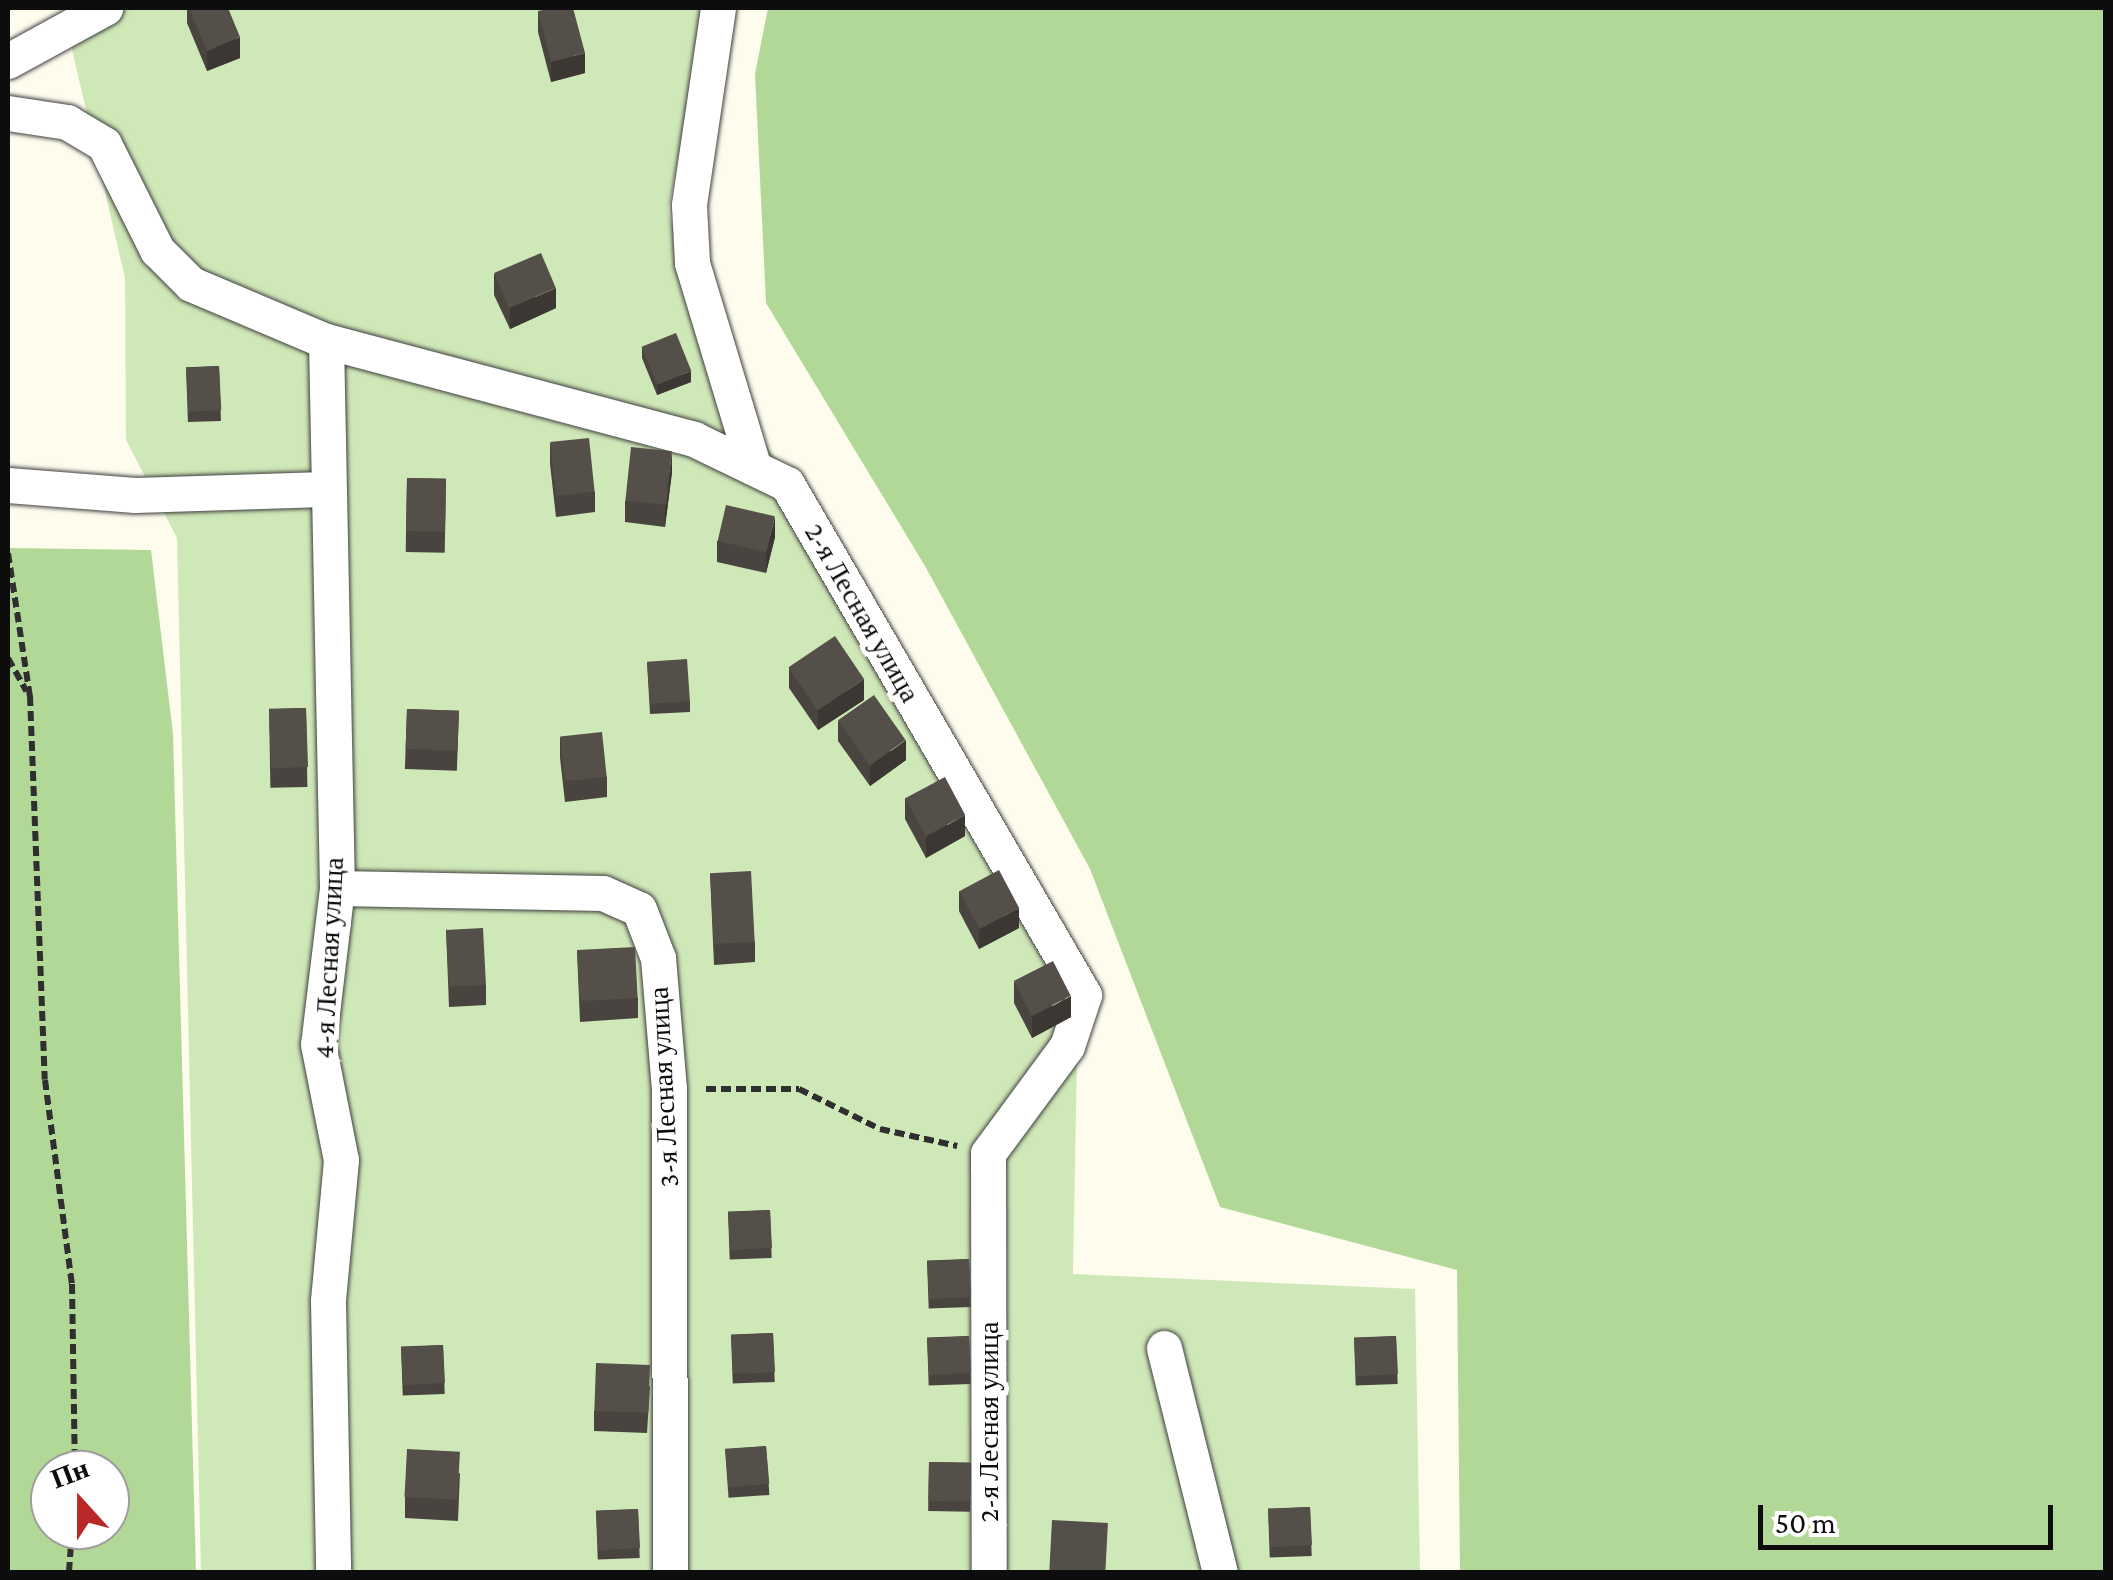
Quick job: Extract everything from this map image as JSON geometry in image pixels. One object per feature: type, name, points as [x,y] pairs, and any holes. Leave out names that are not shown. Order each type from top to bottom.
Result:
[{"type":"street","points":[[8,61],[105,8]]},
{"type":"street","points":[[718,8],[689,205],[692,262],[754,468]]},
{"type":"street","name":"2-я Лесная улица","points":[[8,113],[66,122],[104,144],[157,250],[191,284],[326,341],[694,438],[787,484],[1084,995],[1066,1046],[988,1153],[989,1572]]},
{"type":"street","name":"4-я Лесная улица","points":[[326,341],[324,489],[338,888],[318,1044],[341,1160],[328,1301],[333,1572]]},
{"type":"street","points":[[8,485],[135,495],[324,489]]},
{"type":"street","name":"3-я Лесная улица","points":[[338,888],[603,893],[639,910],[658,958],[670,1088],[670,1572]]},
{"type":"street","points":[[1164,1348],[1220,1572]]},
{"type":"path","points":[[8,552],[30,696],[45,1080],[72,1284],[75,1450]]},
{"type":"path","points":[[8,658],[30,696]]},
{"type":"path","points":[[670,1088],[799,1088],[880,1129],[988,1153]]},
{"type":"green space","points":[[78,8],[707,8],[668,210],[707,367],[800,490],[1078,1003],[1073,1274],[1415,1289],[1420,1572],[201,1572],[177,538],[126,440],[125,278],[64,15]]},
{"type":"green space","points":[[768,8],[2105,8],[2105,1572],[1460,1572],[1457,1270],[1220,1207],[1090,869],[925,566],[766,303],[755,74]]},
{"type":"green space","points":[[8,548],[151,550],[173,734],[196,1572],[8,1572]]},
{"type":"building","points":[[189,8],[228,8],[240,37],[207,51]]},
{"type":"building","points":[[573,8],[585,53],[551,62],[538,11]]},
{"type":"building","points":[[541,253],[556,288],[509,308],[494,273]]},
{"type":"building","points":[[676,333],[691,371],[657,385],[642,347]]},
{"type":"building","points":[[219,366],[221,410],[188,412],[186,368]]},
{"type":"building","points":[[589,438],[595,492],[556,496],[550,442]]},
{"type":"building","points":[[631,447],[672,451],[666,505],[625,501]]},
{"type":"building","points":[[407,478],[446,479],[445,532],[406,531]]},
{"type":"building","points":[[726,505],[775,516],[766,552],[718,541]]},
{"type":"building","points":[[835,636],[864,679],[818,710],[789,667]]},
{"type":"building","points":[[687,659],[690,701],[650,704],[647,662]]},
{"type":"building","points":[[874,695],[906,740],[870,765],[838,720]]},
{"type":"building","points":[[306,708],[308,767],[271,768],[269,709]]},
{"type":"building","points":[[407,709],[459,711],[458,751],[406,749]]},
{"type":"building","points":[[602,732],[607,777],[565,781],[560,736]]},
{"type":"building","points":[[945,777],[965,815],[925,836],[905,798]]},
{"type":"building","points":[[999,870],[1019,908],[979,929],[959,891]]},
{"type":"building","points":[[751,871],[755,942],[714,944],[710,873]]},
{"type":"building","points":[[483,928],[486,985],[449,987],[446,930]]},
{"type":"building","points":[[635,947],[638,998],[580,1001],[577,950]]},
{"type":"building","points":[[1053,961],[1071,996],[1032,1016],[1014,981]]},
{"type":"building","points":[[770,1210],[772,1248],[730,1250],[728,1212]]},
{"type":"building","points":[[969,1259],[971,1297],[929,1299],[927,1261]]},
{"type":"building","points":[[773,1333],[775,1372],[733,1374],[731,1335]]},
{"type":"building","points":[[969,1336],[971,1373],[929,1375],[927,1338]]},
{"type":"building","points":[[1396,1336],[1398,1374],[1356,1376],[1354,1338]]},
{"type":"building","points":[[443,1345],[445,1383],[403,1385],[401,1347]]},
{"type":"building","points":[[596,1363],[650,1365],[648,1413],[594,1411]]},
{"type":"building","points":[[766,1446],[769,1484],[728,1487],[725,1450]]},
{"type":"building","points":[[407,1449],[460,1452],[457,1500],[404,1497]]},
{"type":"building","points":[[929,1462],[971,1463],[970,1502],[928,1501]]},
{"type":"building","points":[[1310,1507],[1312,1545],[1270,1547],[1268,1509]]},
{"type":"building","points":[[638,1509],[640,1548],[598,1550],[596,1511]]},
{"type":"building","points":[[1052,1520],[1108,1523],[1105,1572],[1049,1572]]}]
